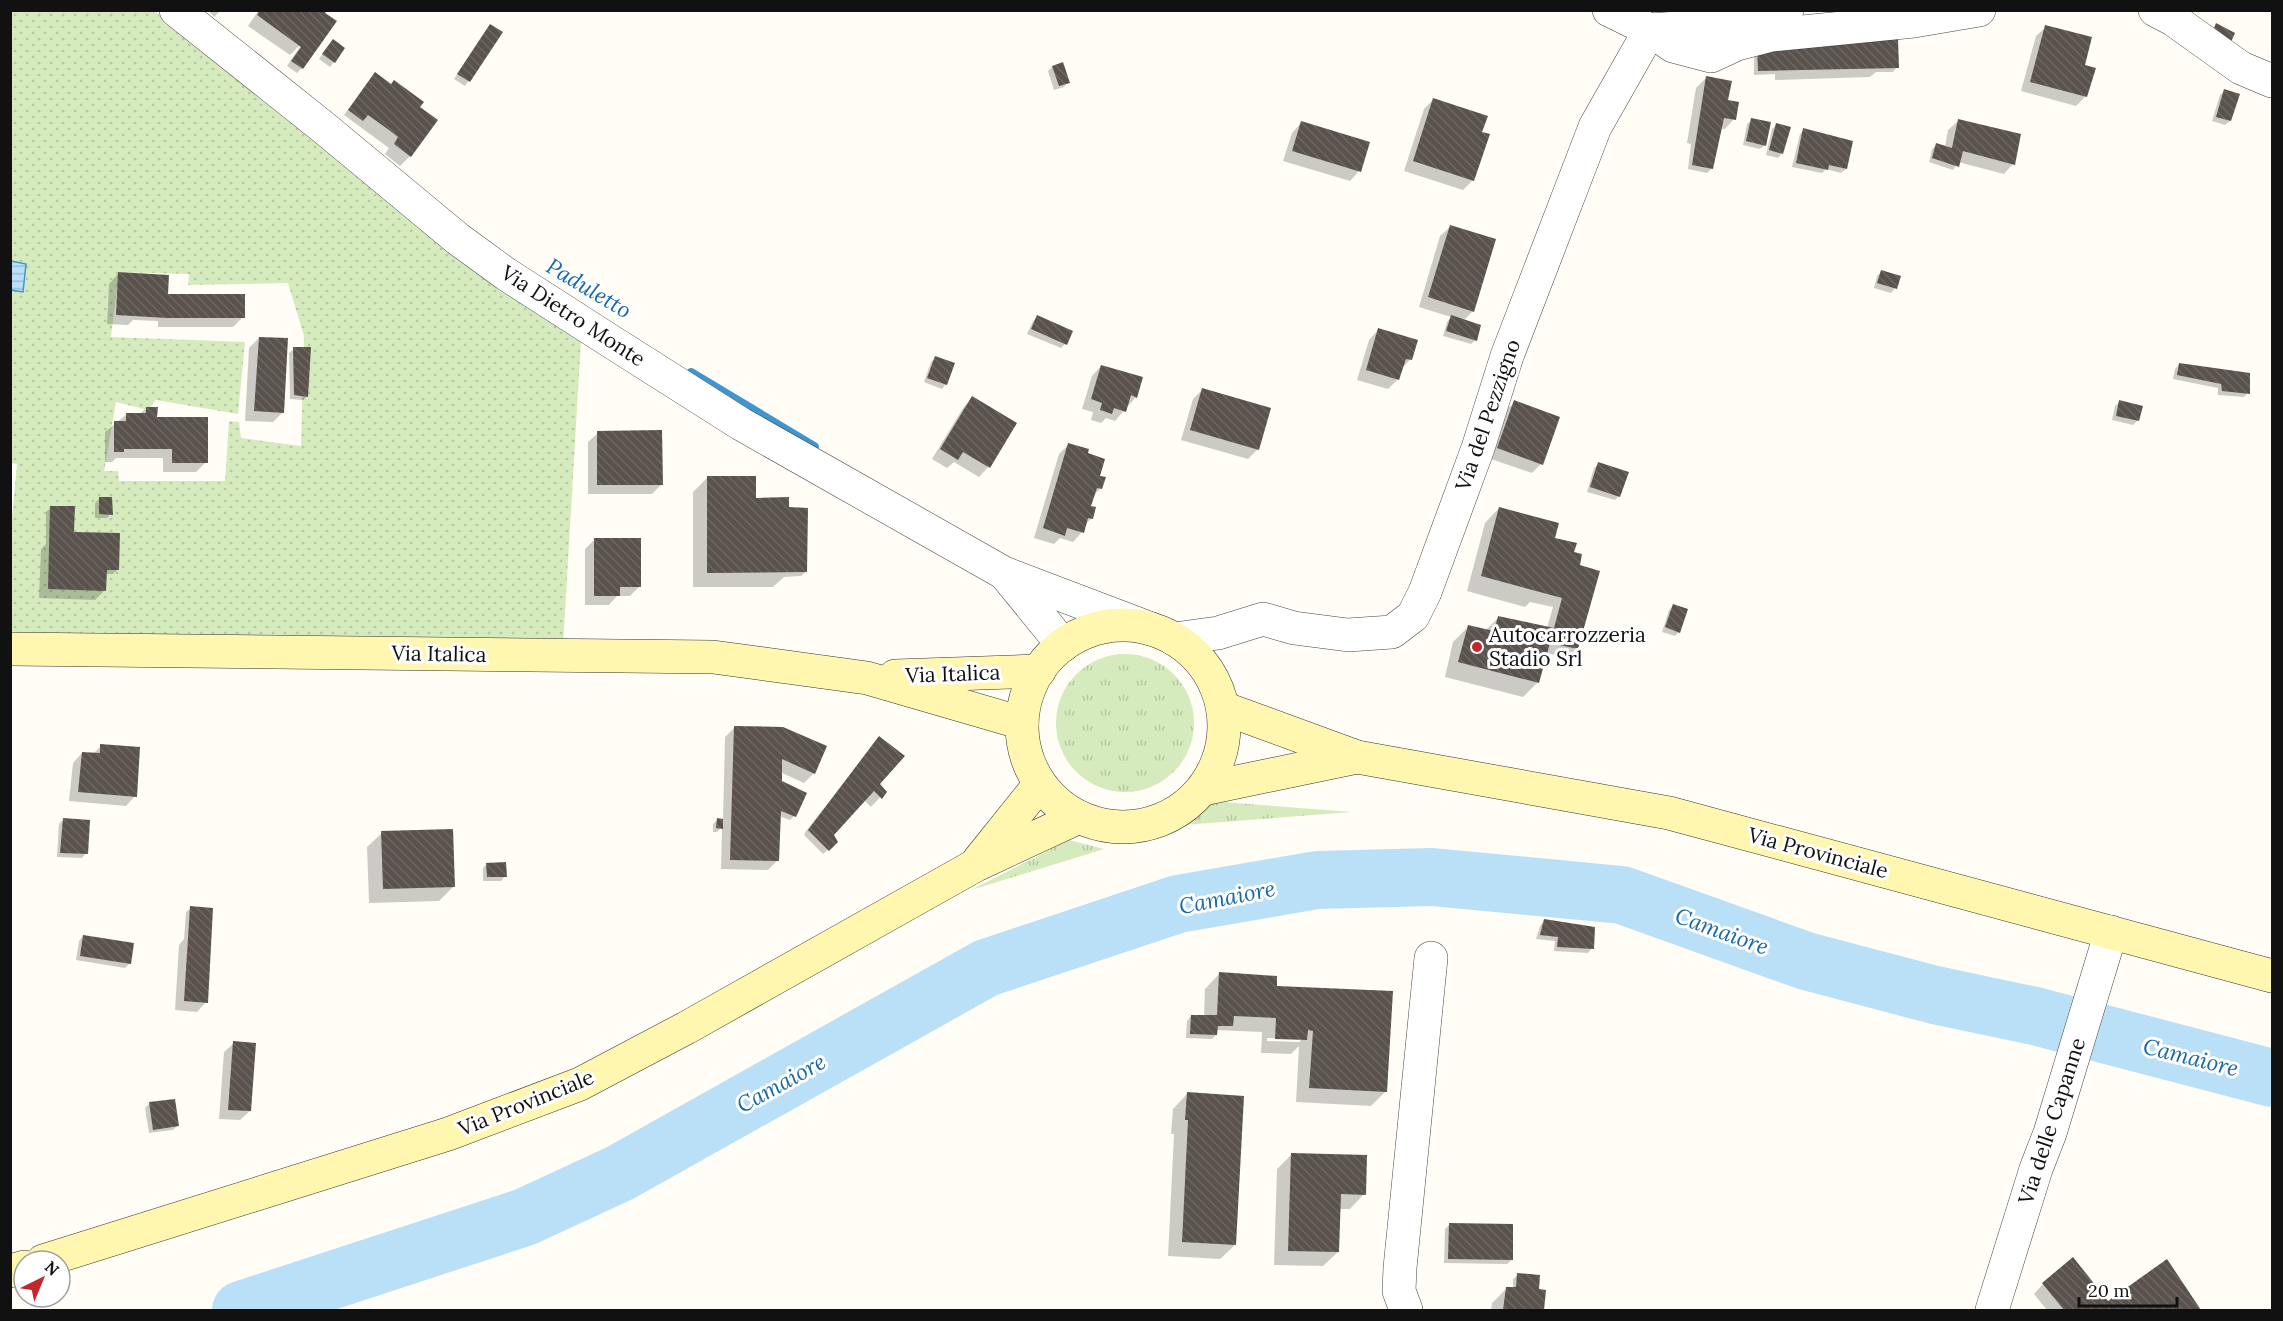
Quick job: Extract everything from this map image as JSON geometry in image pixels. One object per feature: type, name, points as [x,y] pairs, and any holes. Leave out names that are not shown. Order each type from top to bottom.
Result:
[{"type":"main road","points":[[1128,626],[1163,634],[1200,661],[1215,683],[1223,708],[1224,737],[1217,765],[1203,789],[1178,812],[1146,825],[1112,827],[1079,817],[1058,803],[1040,784],[1026,756],[1022,723],[1026,696],[1039,671],[1063,645],[1083,634],[1105,627],[1128,626]]},
{"type":"main road","name":"Via Italica","points":[[10,649],[713,657],[867,678],[1022,723]]},
{"type":"main road","name":"Via Italica","points":[[867,678],[1039,671]]},
{"type":"main road","name":"Via Provinciale","points":[[1223,708],[1357,758],[1669,813],[2272,976]]},
{"type":"main road","name":"Via Provinciale","points":[[1203,789],[1357,758]]},
{"type":"main road","name":"Via Provinciale","points":[[976,865],[1040,784]]},
{"type":"main road","name":"Via Provinciale","points":[[72,1252],[448,1134],[580,1084],[686,1028],[976,865],[1079,817]]},
{"type":"street","name":"Via Dietro Monte","points":[[176,10],[323,127],[458,239],[506,274],[741,424],[1004,573],[1163,634]]},
{"type":"street","points":[[1609,10],[1650,30],[1673,46],[1711,56],[1737,44],[1771,35],[1914,21],[1979,10]]},
{"type":"street","points":[[1650,30],[1733,24],[1787,10]]},
{"type":"street","points":[[2155,10],[2174,20],[2241,68],[2272,81]]},
{"type":"street","name":"Via del Pezzigno","points":[[1163,634],[1218,633],[1263,619],[1294,628],[1348,635],[1392,632],[1413,616],[1429,581],[1478,448],[1508,356],[1595,127],[1650,30]]},
{"type":"street","name":"Via Dietro Monte","points":[[1004,573],[1063,645]]},
{"type":"street","points":[[1200,661],[1218,633]]},
{"type":"street","name":"Via delle Capanne","points":[[1992,1311],[2111,932]]},
{"type":"street","points":[[1406,1311],[1399,1291],[1400,1268],[1431,958]]},
{"type":"green space","points":[[11,11],[154,11],[462,254],[582,323],[563,646],[11,644],[10,539],[17,464],[10,463]],"holes":[[[119,272],[189,274],[188,285],[288,283],[304,336],[301,446],[241,438],[239,422],[229,421],[225,481],[119,481],[118,471],[104,471],[116,402],[148,410],[156,400],[238,414],[245,342],[111,337]]]},
{"type":"green space","points":[[1125,654],[1152,659],[1174,674],[1189,696],[1194,723],[1189,750],[1174,772],[1152,787],[1125,792],[1098,787],[1076,772],[1061,750],[1056,723],[1061,696],[1076,674],[1098,659]]},
{"type":"green space","points":[[1210,801],[1352,812],[1184,825]]},
{"type":"green space","points":[[1069,840],[1104,849],[971,890]]},
{"type":"water","points":[[11,261],[26,264],[23,292],[11,290]]},
{"type":"building","points":[[260,10],[327,10],[325,13],[337,21],[303,69],[291,61],[301,47],[257,15]]},
{"type":"building","points":[[2216,23],[2235,33],[2231,42],[2212,33]]},
{"type":"building","points":[[490,24],[503,32],[470,82],[457,74]]},
{"type":"building","points":[[2045,25],[2092,37],[2085,65],[2096,68],[2087,97],[2030,82]]},
{"type":"building","points":[[1898,38],[1899,68],[1758,71],[1757,46]]},
{"type":"building","points":[[333,39],[345,48],[335,63],[322,54]]},
{"type":"building","points":[[1063,62],[1070,83],[1059,86],[1052,66]]},
{"type":"building","points":[[375,72],[391,84],[394,80],[424,102],[420,107],[438,120],[411,157],[394,144],[398,137],[389,130],[368,115],[363,121],[348,110]]},
{"type":"building","points":[[1706,76],[1732,81],[1728,100],[1739,102],[1736,120],[1724,118],[1713,169],[1692,165]]},
{"type":"building","points":[[2224,89],[2240,94],[2231,121],[2216,117]]},
{"type":"building","points":[[1433,98],[1488,116],[1482,132],[1490,134],[1474,181],[1413,161]]},
{"type":"building","points":[[1751,118],[1771,122],[1766,146],[1746,141]]},
{"type":"building","points":[[1958,119],[2021,134],[2015,165],[1963,151],[1959,167],[1932,158],[1936,143],[1952,148]]},
{"type":"building","points":[[1301,121],[1370,142],[1361,172],[1292,151]]},
{"type":"building","points":[[1776,123],[1791,127],[1783,154],[1769,150]]},
{"type":"building","points":[[1803,128],[1853,141],[1847,169],[1829,165],[1828,170],[1796,163]]},
{"type":"building","points":[[1450,225],[1496,239],[1474,312],[1428,297]]},
{"type":"building","points":[[1881,270],[1901,276],[1897,289],[1877,283]]},
{"type":"building","points":[[118,272],[169,275],[168,294],[245,294],[245,318],[167,318],[116,315]]},
{"type":"building","points":[[1037,315],[1073,331],[1067,345],[1031,329]]},
{"type":"building","points":[[1451,315],[1481,325],[1477,341],[1446,331]]},
{"type":"building","points":[[1378,328],[1418,340],[1412,360],[1406,359],[1399,380],[1366,370]]},
{"type":"building","points":[[259,337],[288,338],[284,413],[254,411]]},
{"type":"building","points":[[293,347],[311,347],[308,397],[294,395]]},
{"type":"building","points":[[935,356],[955,363],[947,385],[927,378]]},
{"type":"building","points":[[2179,363],[2250,373],[2250,394],[2222,391],[2221,384],[2177,375]]},
{"type":"building","points":[[1101,365],[1143,377],[1137,398],[1131,395],[1126,412],[1114,408],[1112,414],[1100,410],[1102,403],[1091,399]]},
{"type":"building","points":[[1202,388],[1271,408],[1259,450],[1190,430]]},
{"type":"building","points":[[972,396],[1017,423],[990,468],[963,452],[958,460],[940,449]]},
{"type":"building","points":[[1514,400],[1560,417],[1543,465],[1497,448]]},
{"type":"building","points":[[2119,400],[2143,406],[2139,421],[2116,416]]},
{"type":"building","points":[[146,407],[158,407],[157,417],[208,417],[208,463],[172,463],[172,449],[124,449],[124,452],[114,452],[114,421],[126,421],[126,413],[146,413]]},
{"type":"building","points":[[662,430],[663,485],[597,485],[597,431]]},
{"type":"building","points":[[1068,443],[1089,449],[1088,453],[1105,459],[1100,476],[1106,477],[1102,489],[1097,488],[1091,506],[1096,507],[1093,519],[1088,518],[1084,533],[1067,528],[1065,536],[1043,528]]},
{"type":"building","points":[[1598,462],[1629,472],[1620,497],[1590,487]]},
{"type":"building","points":[[707,476],[756,476],[756,498],[789,497],[789,507],[808,508],[807,572],[707,573]]},
{"type":"building","points":[[99,497],[112,497],[113,515],[99,514]]},
{"type":"building","points":[[50,506],[75,506],[74,532],[120,533],[119,570],[107,570],[106,591],[48,589]]},
{"type":"building","points":[[1499,507],[1559,523],[1555,538],[1577,543],[1574,552],[1582,554],[1580,565],[1600,571],[1578,649],[1550,643],[1539,683],[1458,662],[1468,625],[1494,631],[1498,616],[1554,628],[1562,598],[1481,576]]},
{"type":"building","points":[[594,538],[641,538],[641,587],[620,587],[620,596],[594,596]]},
{"type":"building","points":[[1673,604],[1688,609],[1680,633],[1665,627]]},
{"type":"building","points":[[734,726],[783,727],[827,746],[815,774],[782,759],[782,781],[807,793],[796,817],[781,811],[779,861],[730,860]]},
{"type":"building","points":[[879,736],[905,756],[880,784],[887,792],[882,799],[874,791],[834,835],[838,842],[829,851],[808,830]]},
{"type":"building","points":[[100,744],[140,747],[137,797],[78,792],[82,752],[100,753]]},
{"type":"building","points":[[63,818],[90,820],[88,854],[60,853]]},
{"type":"building","points":[[717,818],[723,819],[723,829],[716,828]]},
{"type":"building","points":[[453,829],[455,887],[383,889],[381,831]]},
{"type":"building","points":[[506,862],[507,877],[487,877],[486,863]]},
{"type":"building","points":[[190,906],[213,908],[208,1003],[184,1001]]},
{"type":"building","points":[[1544,919],[1595,927],[1594,949],[1557,947],[1558,937],[1540,935]]},
{"type":"building","points":[[83,935],[134,943],[131,964],[80,956]]},
{"type":"building","points":[[1219,972],[1277,976],[1277,986],[1393,991],[1387,1092],[1309,1088],[1313,1031],[1308,1030],[1307,1040],[1275,1039],[1276,1018],[1234,1016],[1233,1026],[1218,1026],[1217,1035],[1190,1034],[1191,1015],[1217,1015]]},
{"type":"building","points":[[233,1041],[256,1043],[251,1111],[228,1110]]},
{"type":"building","points":[[1187,1092],[1244,1096],[1236,1245],[1182,1242],[1188,1120],[1185,1120]]},
{"type":"building","points":[[175,1099],[179,1126],[153,1130],[149,1102]]},
{"type":"building","points":[[1291,1153],[1367,1155],[1366,1195],[1341,1194],[1339,1252],[1288,1251]]},
{"type":"building","points":[[1449,1223],[1513,1224],[1513,1260],[1448,1259]]},
{"type":"building","points":[[2073,1257],[2108,1301],[2167,1259],[2201,1310],[2064,1310],[2042,1283]]},
{"type":"building","points":[[1517,1273],[1540,1275],[1539,1289],[1546,1290],[1544,1310],[1503,1310],[1506,1287],[1516,1287]]},
{"type":"waterway","name":"Paduletto","points":[[691,373],[814,447]]},
{"type":"waterway","name":"Camaiore","points":[[241,1310],[525,1217],[620,1173],[986,968],[1178,904],[1317,880],[1432,877],[1622,895],[1806,961],[1935,995],[2035,1016],[2272,1078]]},
{"type":"place","name":"Autocarrozzeria Stadio Srl","points":[[1477,647]]}]
